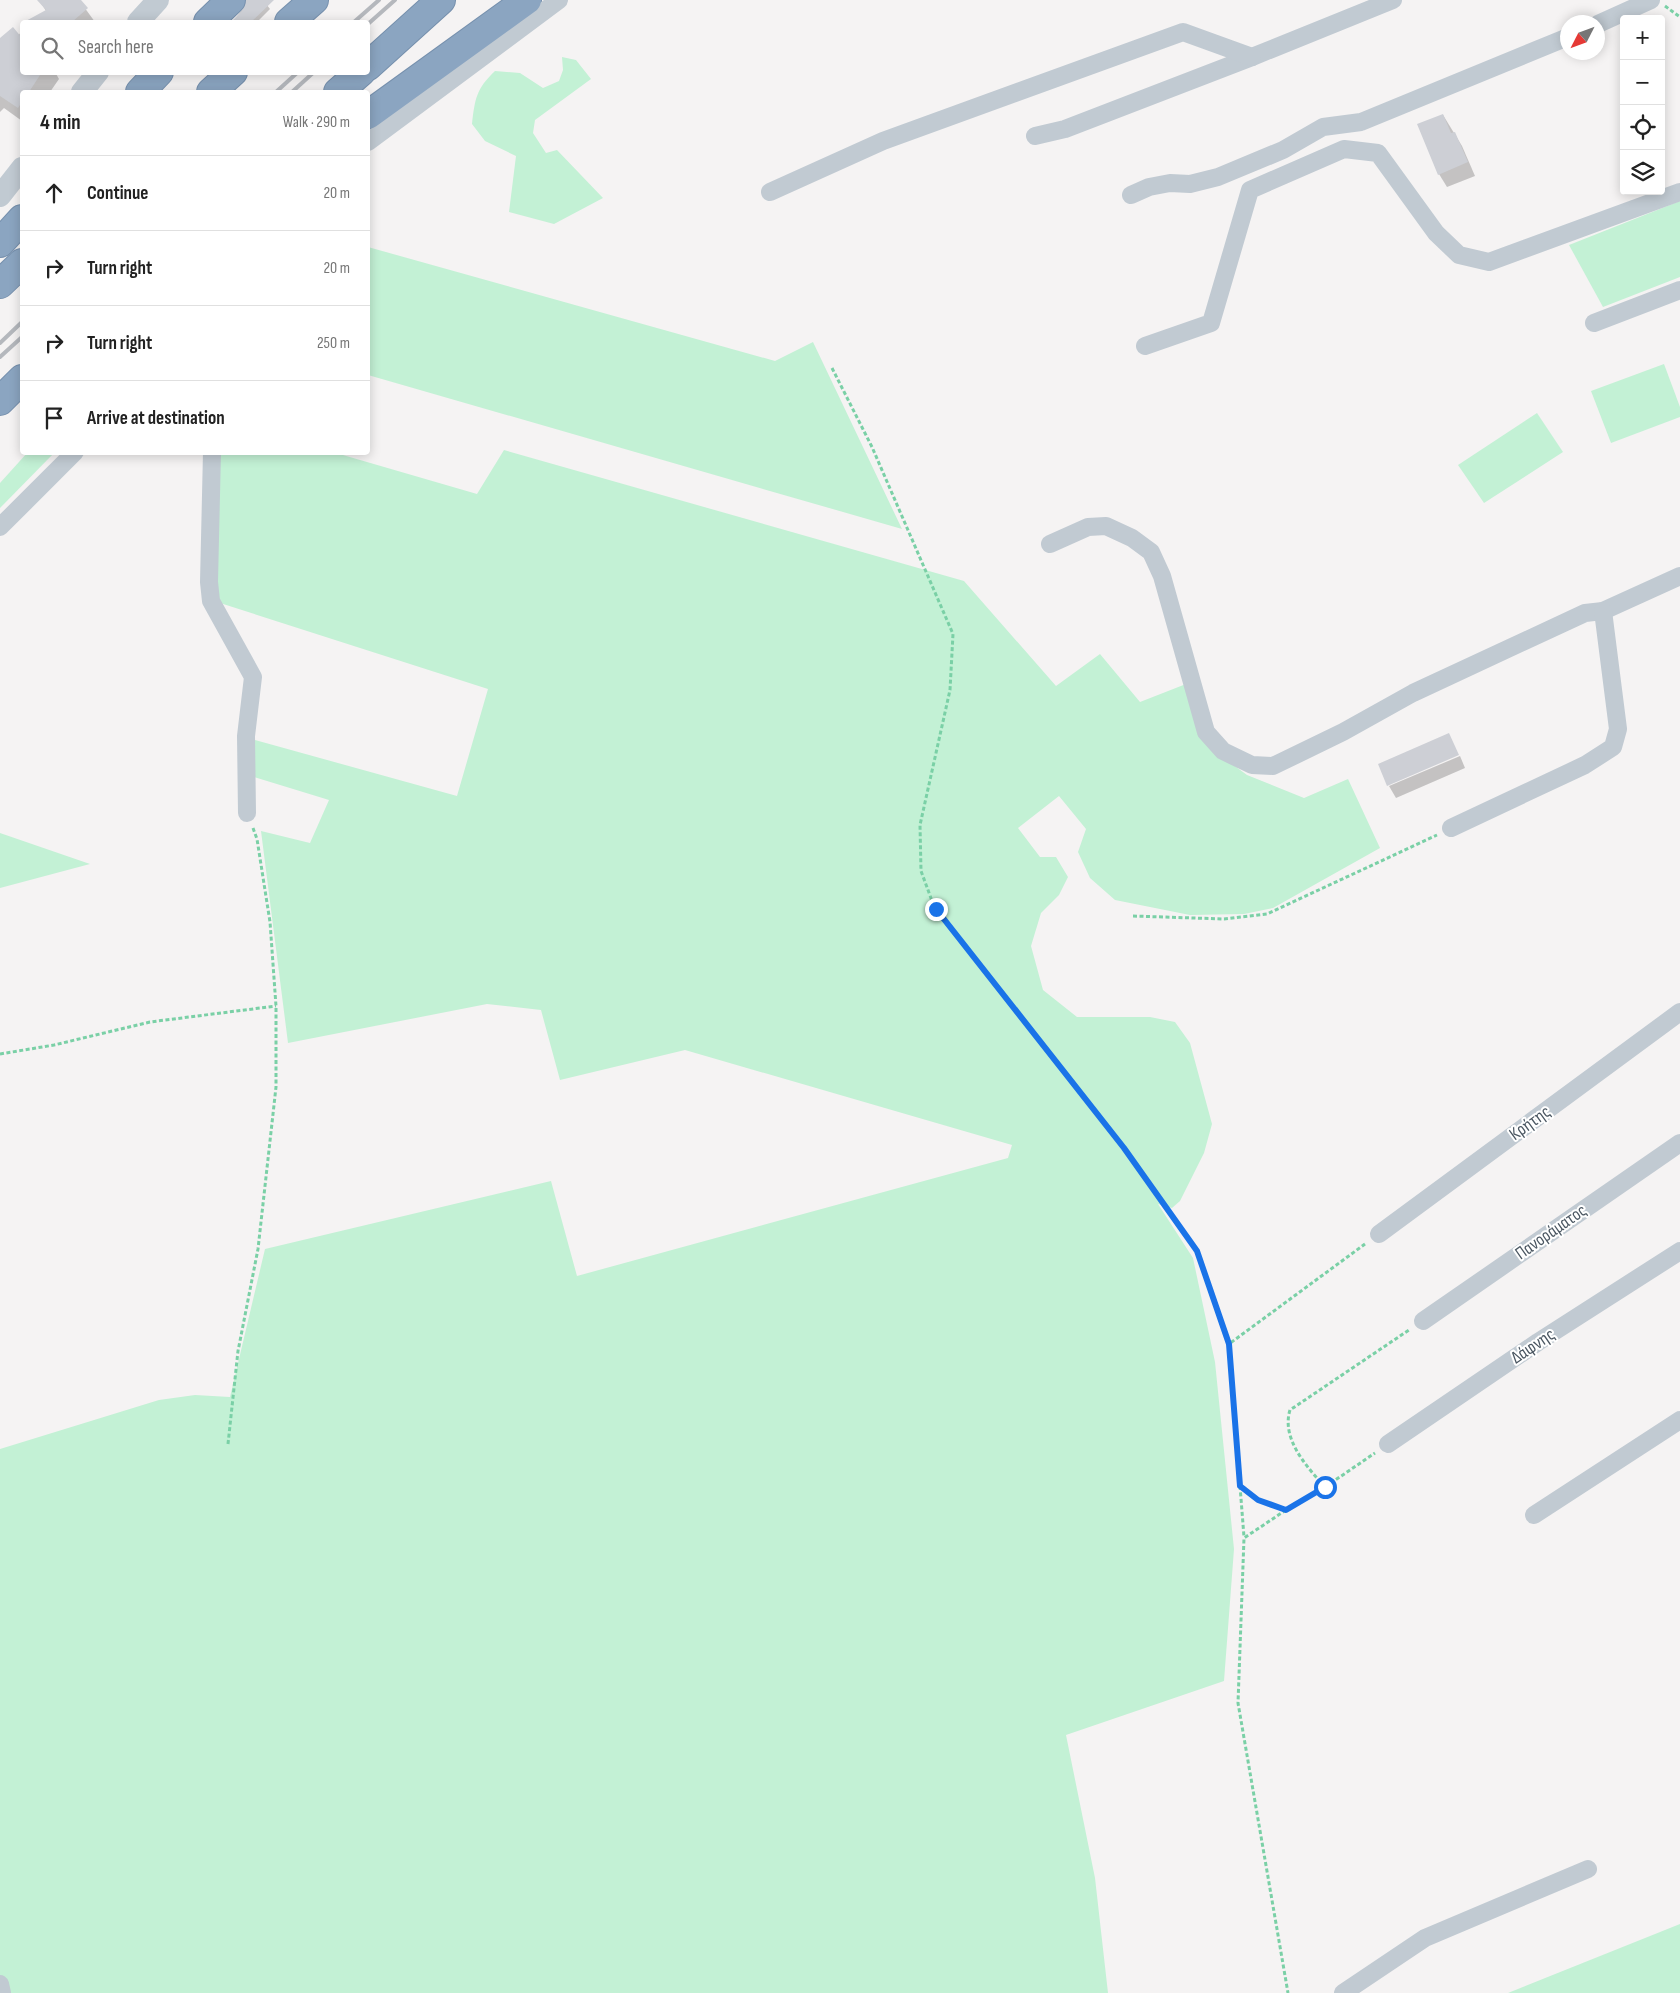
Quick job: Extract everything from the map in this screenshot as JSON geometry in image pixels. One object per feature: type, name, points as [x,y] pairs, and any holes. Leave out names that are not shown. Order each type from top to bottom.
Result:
[{"type":"highway","points":[[210,20],[231,0]]},
{"type":"highway","points":[[291,20],[314,0]]},
{"type":"highway","points":[[370,64],[441,0]]},
{"type":"highway","points":[[370,114],[527,0]]},
{"type":"highway","points":[[142,90],[156,75]]},
{"type":"highway","points":[[213,90],[230,75]]},
{"type":"highway","points":[[340,90],[358,75]]},
{"type":"highway","points":[[0,243],[20,221]]},
{"type":"highway","points":[[0,284],[20,266]]},
{"type":"highway","points":[[0,401],[20,381]]},
{"type":"street","points":[[140,20],[158,0]]},
{"type":"street","points":[[370,141],[559,0]]},
{"type":"street","points":[[1035,136],[1065,129],[1393,0]]},
{"type":"street","points":[[1605,21],[1651,0]]},
{"type":"street","points":[[770,192],[883,141],[1183,32],[1252,57]]},
{"type":"street","points":[[1131,195],[1149,187],[1170,183],[1190,184],[1218,178],[1283,150],[1323,127],[1361,122],[1560,40]]},
{"type":"street","points":[[84,90],[96,75]]},
{"type":"street","points":[[1144,346],[1211,323],[1250,190],[1344,149],[1378,153],[1436,232],[1459,255],[1489,262],[1680,192]]},
{"type":"street","points":[[0,196],[20,171]]},
{"type":"street","points":[[1594,323],[1680,290]]},
{"type":"street","points":[[0,527],[72,455]]},
{"type":"street","points":[[212,455],[209,582],[212,601],[253,677],[246,736],[248,813]]},
{"type":"street","points":[[1050,544],[1088,527],[1106,526],[1132,538],[1151,552],[1162,576],[1206,732],[1223,751],[1252,765],[1273,766],[1343,732],[1414,693],[1585,612],[1603,611],[1680,576]]},
{"type":"street","points":[[1451,828],[1585,765],[1613,747],[1618,729],[1603,611]]},
{"type":"street","name":"Κρήτης","points":[[1379,1234],[1680,1012]]},
{"type":"street","name":"Πανοράματος","points":[[1422,1321],[1680,1143]]},
{"type":"street","name":"Δάφνης","points":[[1388,1444],[1538,1342],[1680,1251]]},
{"type":"street","points":[[1534,1515],[1680,1420]]},
{"type":"street","points":[[1343,1993],[1425,1938],[1588,1869]]},
{"type":"street","points":[[0,1984],[2,1993]]},
{"type":"path","points":[[1657,0],[1680,17]]},
{"type":"path","points":[[832,368],[872,446],[953,634],[950,690],[920,825],[922,871],[936,909],[1124,1148],[1197,1251],[1229,1344],[1244,1538],[1238,1703],[1288,1993]]},
{"type":"path","points":[[228,1444],[238,1351],[258,1249],[276,1087],[276,1006],[270,922],[257,839],[248,813]]},
{"type":"path","points":[[1134,916],[1224,919],[1266,914],[1451,828]]},
{"type":"path","points":[[0,1054],[54,1045],[150,1022],[276,1006]]},
{"type":"path","points":[[1229,1344],[1379,1234]]},
{"type":"path","points":[[1325,1487],[1305,1465],[1289,1434],[1287,1419],[1290,1410],[1422,1321]]},
{"type":"path","points":[[1244,1538],[1325,1487],[1388,1444]]},
{"type":"path","points":[[1240,1486],[1258,1500],[1286,1510]]},
{"type":"green space","points":[[562,57],[576,60],[591,79],[535,120],[533,133],[546,153],[557,150],[603,198],[554,224],[509,212],[516,156],[485,141],[472,124],[474,108],[480,89],[495,71],[520,73],[543,88],[559,81],[563,70]]},
{"type":"green space","points":[[1680,201],[1680,277],[1603,307],[1569,245]]},
{"type":"green space","points":[[370,248],[775,361],[813,342],[902,529],[370,376]]},
{"type":"green space","points":[[1664,364],[1680,407],[1680,417],[1611,443],[1591,391]]},
{"type":"green space","points":[[1537,413],[1563,452],[1484,503],[1458,465]]},
{"type":"green space","points":[[504,450],[964,581],[1056,686],[1100,654],[1140,702],[1186,684],[1224,758],[1247,775],[1304,798],[1348,779],[1380,848],[1273,908],[1244,914],[1190,915],[1115,900],[1090,878],[1078,852],[1086,829],[1059,796],[1018,828],[1040,857],[1056,857],[1068,877],[1059,895],[1041,913],[1031,946],[1043,990],[1077,1017],[1150,1017],[1175,1022],[1190,1043],[1212,1124],[1204,1153],[1180,1201],[1172,1208],[1158,1204],[1193,1258],[1215,1362],[1234,1549],[1224,1681],[1066,1735],[1095,1878],[1108,1993],[0,1993],[0,1449],[159,1400],[195,1395],[230,1397],[265,1249],[551,1181],[577,1276],[1008,1158],[1012,1145],[685,1050],[560,1080],[541,1010],[487,1004],[288,1043],[261,831],[310,843],[329,800],[254,777],[255,740],[457,796],[488,689],[220,603],[215,587],[213,455],[343,455],[477,494]]},
{"type":"green space","points":[[25,455],[52,455],[0,508],[0,483]]},
{"type":"green space","points":[[0,833],[90,864],[0,888]]},
{"type":"green space","points":[[1680,1924],[1680,1993],[1508,1993]]},
{"type":"building","points":[[37,0],[81,0],[88,8],[74,20],[28,20],[46,10]]},
{"type":"building","points":[[246,0],[274,0],[253,20],[233,20],[242,11]]},
{"type":"building","points":[[13,27],[20,36],[20,75],[40,75],[30,90],[20,90],[20,105],[18,108],[0,96],[0,38]]},
{"type":"building","points":[[1443,114],[1451,133],[1455,132],[1468,162],[1438,175],[1417,124]]},
{"type":"building","points":[[1449,733],[1459,755],[1387,786],[1378,764]]},
{"type":"railway","points":[[356,20],[379,0]]},
{"type":"railway","points":[[370,22],[395,0]]},
{"type":"railway","points":[[278,90],[295,75]]},
{"type":"railway","points":[[294,90],[311,75]]},
{"type":"railway","points":[[0,343],[20,324]]},
{"type":"railway","points":[[0,357],[20,339]]},
{"type":"route","points":[[936,909],[1124,1148],[1197,1251],[1229,1344],[1240,1486],[1258,1500],[1286,1510],[1325,1487]]}]
